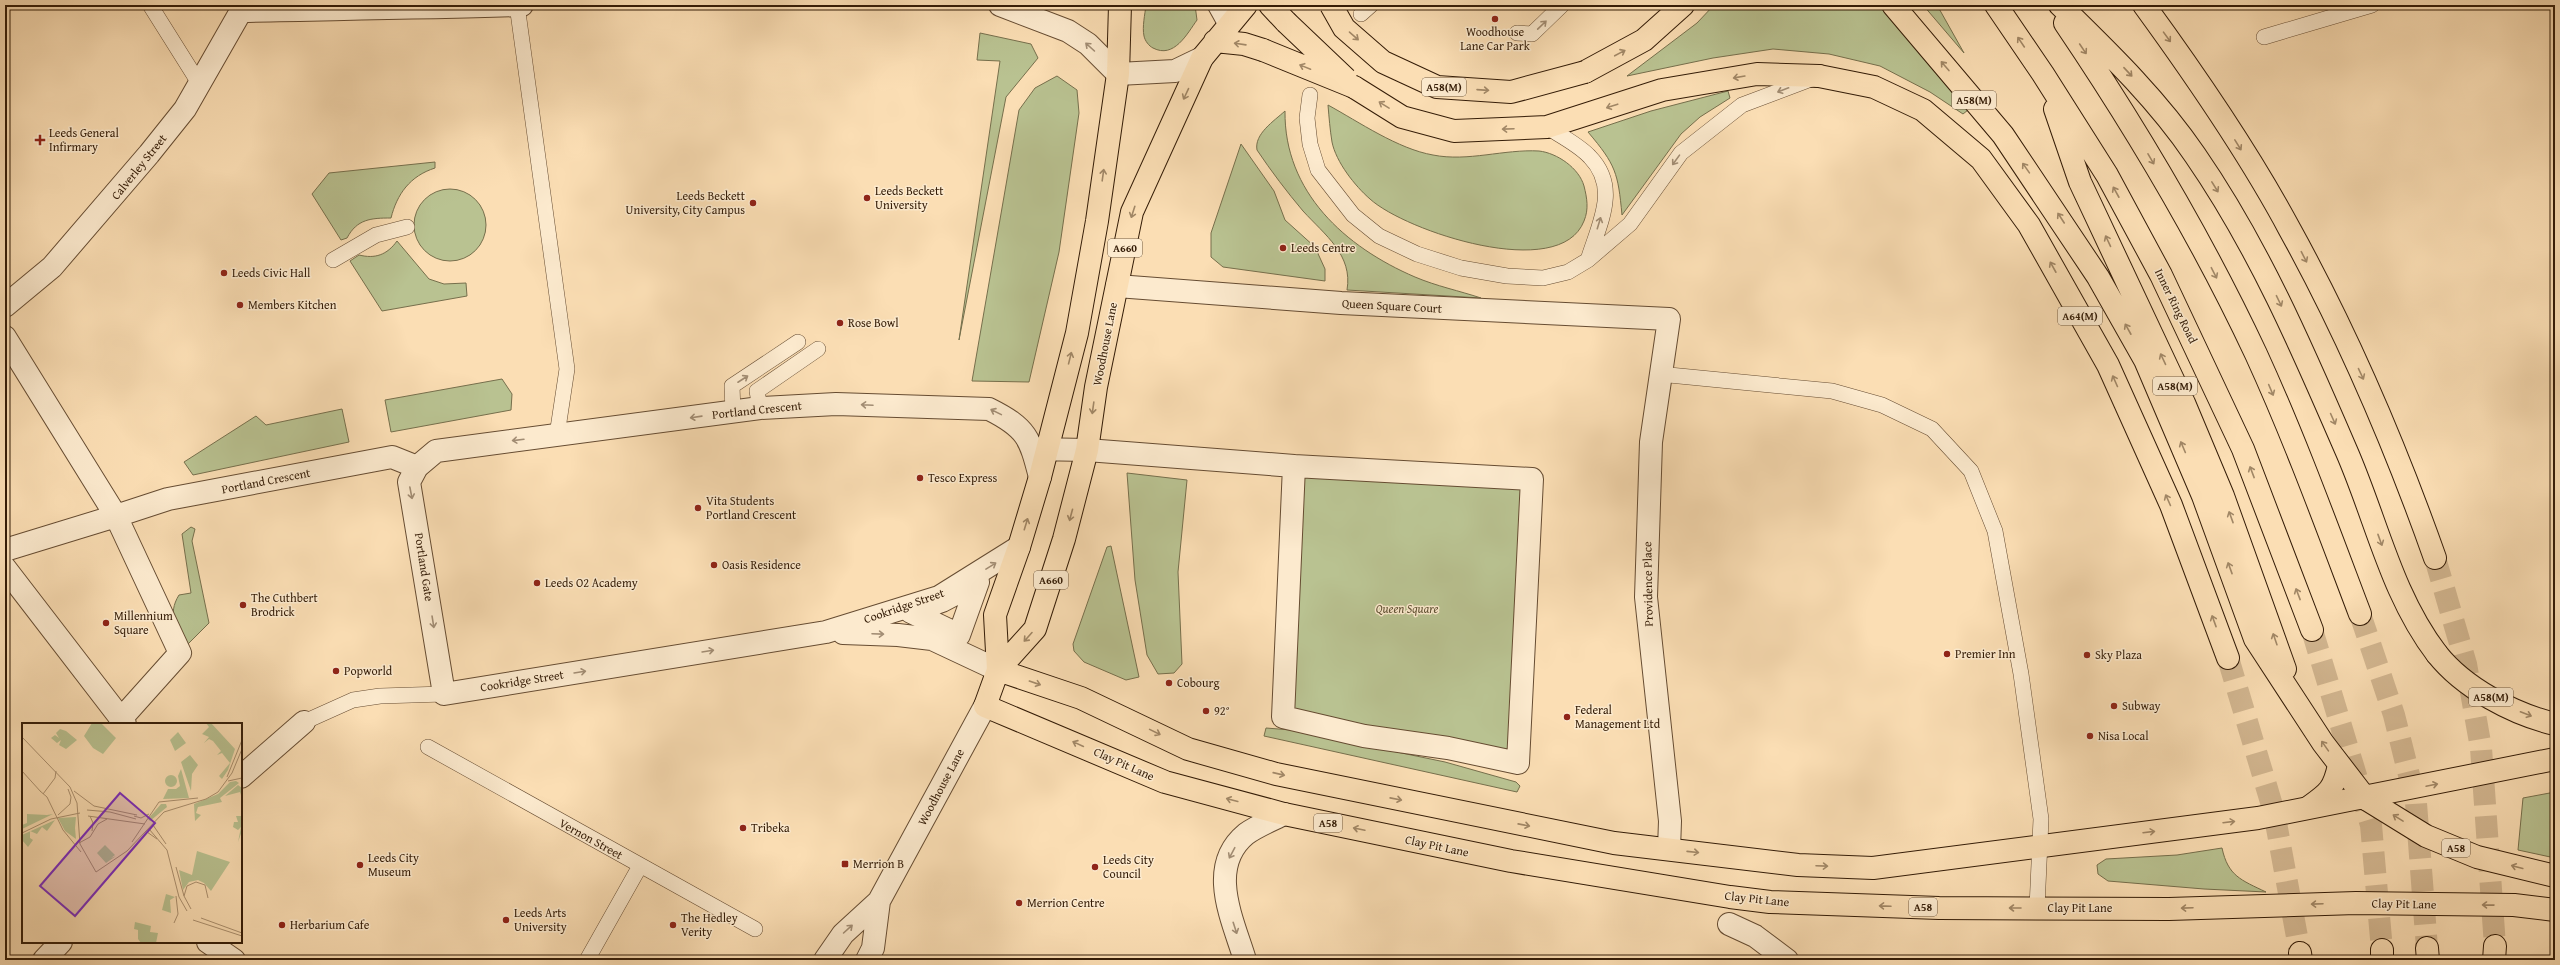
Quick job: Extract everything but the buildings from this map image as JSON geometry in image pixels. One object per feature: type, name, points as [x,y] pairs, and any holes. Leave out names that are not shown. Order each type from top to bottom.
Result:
[{"type":"highway","name":"Woodhouse Lane","points":[[998,670],[995,615],[1019,547],[1040,477],[1040,449],[1077,333],[1097,221],[1118,74],[1120,5]]},
{"type":"highway","name":"A660","points":[[1224,14],[1246,5]]},
{"type":"highway","points":[[1270,5],[1354,87]]},
{"type":"highway","name":"A58(M)","points":[[1331,5],[1344,28],[1383,62],[1437,87],[1511,92],[1586,72],[1644,40],[1683,5]]},
{"type":"highway","name":"A58(M)","points":[[1892,5],[2003,135],[2098,277],[2145,360],[2203,496],[2256,639],[2296,703],[2339,765],[2366,799]]},
{"type":"highway","name":"Inner Ring Road","points":[[1996,5],[2044,74],[2107,175],[2161,275],[2243,449],[2312,630]]},
{"type":"highway","points":[[2053,5],[2112,92],[2200,244],[2256,354],[2310,482],[2360,614]]},
{"type":"highway","name":"A58(M)","points":[[2060,5],[2130,73],[2195,154],[2252,246],[2304,353],[2344,446],[2386,555],[2418,630],[2447,667],[2497,701],[2555,724]]},
{"type":"highway","points":[[2144,5],[2185,63],[2290,228],[2335,317],[2382,418],[2435,558]]},
{"type":"highway","name":"Woodhouse Lane","points":[[985,706],[998,670],[1035,629],[1064,540],[1087,450],[1096,387],[1132,212],[1202,58],[1215,41],[1224,14]]},
{"type":"highway","points":[[1215,41],[1244,44],[1263,50],[1354,87],[1402,117],[1454,131],[1547,127],[1662,90],[1757,74],[1819,76]]},
{"type":"highway","name":"A58(M)","points":[[2044,74],[2080,182],[2184,403],[2223,496],[2296,703]]},
{"type":"highway","name":"A64(M)","points":[[1819,76],[1874,87],[1922,110],[1981,159],[2029,224],[2108,365],[2171,505],[2228,658]]},
{"type":"highway","points":[[998,670],[1081,698],[1188,749],[1214,758],[1358,792],[1614,843],[1798,865],[1873,868],[2258,818],[2309,807],[2366,799],[2555,759]]},
{"type":"highway","name":"Clay Pit Lane","points":[[985,706],[1165,782],[1284,814],[1511,861],[1737,898],[1770,902],[1924,907],[2169,909],[2356,903],[2514,905],[2555,910]]},
{"type":"highway","points":[[2309,807],[2328,794],[2336,783],[2339,765]]},
{"type":"highway","name":"A58","points":[[2366,799],[2426,836],[2477,857],[2555,876]]},
{"type":"street","points":[[242,8],[522,5]]},
{"type":"street","points":[[1000,5],[1068,31],[1088,44],[1118,74],[1176,71],[1202,58]]},
{"type":"street","name":"Calverley Street","points":[[5,306],[52,267],[108,204],[185,109],[242,8]]},
{"type":"street","name":"Queen Square Court","points":[[1116,286],[1341,303],[1669,320]]},
{"type":"street","name":"Providence Place","points":[[1669,320],[1659,374],[1651,442],[1646,597],[1669,814],[1669,849]]},
{"type":"street","points":[[5,337],[116,516],[180,653],[123,722],[5,568]]},
{"type":"street","name":"Portland Crescent","points":[[436,452],[760,408],[836,404],[989,409],[1010,420],[1040,449]]},
{"type":"street","points":[[1040,449],[1087,450],[1294,466],[1532,479],[1518,763],[1448,748],[1364,736],[1283,717],[1294,466]]},
{"type":"street","name":"Portland Gate","points":[[436,452],[417,467],[409,482],[444,694]]},
{"type":"street","name":"Portland Crescent","points":[[116,516],[168,499],[392,457],[417,467]]},
{"type":"street","points":[[5,550],[116,516]]},
{"type":"street","name":"Cookridge Street","points":[[444,694],[826,632],[939,597],[1019,547]]},
{"type":"street","name":"Cookridge Street","points":[[826,632],[898,635],[932,639],[998,670]]},
{"type":"street","name":"Woodhouse Lane","points":[[825,960],[843,934],[879,901],[985,706]]},
{"type":"street","name":"Cookridge Street","points":[[242,776],[304,722]]},
{"type":"street","points":[[1245,960],[1225,897],[1226,870],[1238,842],[1247,833],[1284,814]]},
{"type":"street","name":"Woodhouse Lane","points":[[867,960],[873,948],[879,901]]},
{"type":"street","points":[[1729,924],[1754,936],[1787,960]]},
{"type":"street","points":[[44,960],[60,943]]},
{"type":"street","points":[[209,943],[234,960]]},
{"type":"lane","points":[[150,5],[200,83]]},
{"type":"lane","points":[[517,5],[567,369],[557,435]]},
{"type":"lane","points":[[1518,33],[1532,34],[1562,5]]},
{"type":"lane","points":[[2264,37],[2372,5]]},
{"type":"lane","points":[[1310,95],[1307,118],[1310,144],[1318,170],[1353,215],[1379,236],[1417,254],[1453,266],[1506,276],[1543,278],[1568,272],[1588,260],[1630,224],[1681,153],[1742,105],[1819,76]]},
{"type":"lane","points":[[1547,127],[1590,156],[1604,177],[1607,197],[1588,260]]},
{"type":"lane","points":[[333,260],[376,235],[406,227]]},
{"type":"lane","points":[[733,412],[732,386],[798,342]]},
{"type":"lane","points":[[760,408],[757,391],[818,349]]},
{"type":"lane","points":[[1659,374],[1832,391],[1882,405],[1932,429],[1971,471],[1995,531],[2001,559],[2006,599],[2022,674],[2041,819],[2037,908]]},
{"type":"lane","name":"Cookridge Street","points":[[304,722],[353,700],[380,696],[444,694]]},
{"type":"lane","name":"Vernon Street","points":[[428,747],[755,929]]},
{"type":"lane","points":[[587,960],[640,866]]},
{"type":"green space","points":[[1146,5],[1195,5],[1197,20],[1184,38],[1174,48],[1161,51],[1150,46],[1146,41],[1143,32]]},
{"type":"green space","points":[[1714,5],[1881,5],[1968,110],[1963,114],[1930,92],[1880,66],[1829,54],[1773,49],[1713,58],[1627,76],[1697,23]]},
{"type":"green space","points":[[1923,5],[1937,5],[1964,53]]},
{"type":"green space","points":[[980,33],[1031,44],[1038,58],[1006,97],[959,340],[1000,61],[977,60]]},
{"type":"green space","points":[[1057,76],[1077,90],[1079,113],[1059,252],[1029,382],[972,381],[1019,110],[1035,88]]},
{"type":"green space","points":[[1728,91],[1730,98],[1700,117],[1681,134],[1622,215],[1619,189],[1614,170],[1605,153],[1588,132],[1651,111]]},
{"type":"green space","points":[[1328,105],[1393,141],[1420,152],[1433,155],[1459,157],[1539,151],[1546,152],[1560,158],[1577,173],[1584,186],[1587,212],[1584,221],[1569,239],[1545,248],[1515,250],[1481,245],[1447,236],[1415,225],[1388,212],[1370,199],[1347,173],[1334,150]]},
{"type":"green space","points":[[1285,111],[1287,140],[1295,167],[1307,191],[1323,213],[1343,233],[1365,250],[1389,265],[1423,280],[1481,298],[1347,290],[1348,278],[1346,266],[1336,246],[1297,204],[1273,174],[1257,150],[1257,144],[1262,133]]},
{"type":"green space","points":[[1241,144],[1274,191],[1285,220],[1315,247],[1325,269],[1325,281],[1223,267],[1211,257],[1211,233]]},
{"type":"green space","points":[[435,162],[435,168],[418,176],[406,187],[397,201],[391,218],[377,218],[360,223],[347,238],[341,240],[312,194],[329,173]]},
{"type":"green space","points":[[443,189],[457,189],[476,199],[486,218],[486,232],[476,251],[457,261],[443,261],[424,251],[414,232],[414,218],[424,199]]},
{"type":"green space","points":[[397,241],[429,279],[444,284],[466,283],[467,296],[382,311],[350,261],[359,255],[375,256],[385,253]]},
{"type":"green space","points":[[502,379],[512,394],[511,410],[391,432],[385,400]]},
{"type":"green space","points":[[342,409],[349,442],[193,475],[184,462],[256,416],[266,425]]},
{"type":"green space","name":"Queen Square","points":[[1294,466],[1532,479],[1519,763],[1283,717]]},
{"type":"green space","points":[[1127,473],[1187,480],[1178,572],[1182,664],[1174,673],[1158,674],[1147,655],[1135,580]]},
{"type":"green space","points":[[191,527],[195,529],[192,541],[209,623],[183,649],[173,615],[175,602],[179,595],[191,593],[182,534]]},
{"type":"green space","points":[[1111,546],[1139,677],[1126,680],[1084,662],[1074,651],[1073,644],[1107,547]]},
{"type":"green space","points":[[1266,728],[1291,730],[1445,762],[1516,782],[1520,786],[1517,792],[1264,736]]},
{"type":"green space","points":[[2555,792],[2555,858],[2518,850],[2523,798]]},
{"type":"green space","points":[[2222,848],[2228,865],[2237,876],[2249,884],[2266,892],[2204,889],[2108,881],[2098,874],[2097,865],[2106,859],[2177,855]]},
{"type":"tunnel","points":[[2435,558],[2466,664],[2481,748],[2495,946]]},
{"type":"tunnel","points":[[2360,614],[2394,715],[2416,803],[2427,948]]},
{"type":"tunnel","points":[[2312,630],[2371,825],[2382,950]]},
{"type":"tunnel","points":[[2228,658],[2274,812],[2300,953]]},
{"type":"place","name":"Woodhouse Lane Car Park","points":[[1495,19]]},
{"type":"place","name":"Leeds General Infirmary","points":[[40,140]]},
{"type":"place","name":"Leeds Beckett University","points":[[867,198]]},
{"type":"place","name":"Leeds Beckett University, City Campus","points":[[753,203]]},
{"type":"place","name":"Leeds Centre","points":[[1283,248]]},
{"type":"place","name":"Leeds Civic Hall","points":[[224,273]]},
{"type":"place","name":"Members Kitchen","points":[[240,305]]},
{"type":"place","name":"Rose Bowl","points":[[840,323]]},
{"type":"place","name":"Tesco Express","points":[[920,478]]},
{"type":"place","name":"Vita Students Portland Crescent","points":[[698,508]]},
{"type":"place","name":"Oasis Residence","points":[[714,565]]},
{"type":"place","name":"Leeds O2 Academy","points":[[537,583]]},
{"type":"place","name":"The Cuthbert Brodrick","points":[[243,605]]},
{"type":"place","name":"Millennium Square","points":[[106,623]]},
{"type":"place","name":"Premier Inn","points":[[1947,654]]},
{"type":"place","name":"Sky Plaza","points":[[2087,655]]},
{"type":"place","name":"Popworld","points":[[336,671]]},
{"type":"place","name":"Cobourg","points":[[1169,683]]},
{"type":"place","name":"Subway","points":[[2114,706]]},
{"type":"place","name":"92°","points":[[1206,711]]},
{"type":"place","name":"Federal Management Ltd","points":[[1567,717]]},
{"type":"place","name":"Nisa Local","points":[[2090,736]]},
{"type":"place","name":"Tribeka","points":[[743,828]]},
{"type":"place","name":"Merrion B","points":[[845,864]]},
{"type":"place","name":"Leeds City Museum","points":[[360,865]]},
{"type":"place","name":"Leeds City Council","points":[[1095,867]]},
{"type":"place","name":"Merrion Centre","points":[[1019,903]]},
{"type":"place","name":"Leeds Arts University","points":[[506,920]]},
{"type":"place","name":"Herbarium Cafe","points":[[282,925]]},
{"type":"place","name":"The Hedley Verity","points":[[673,925]]}]
